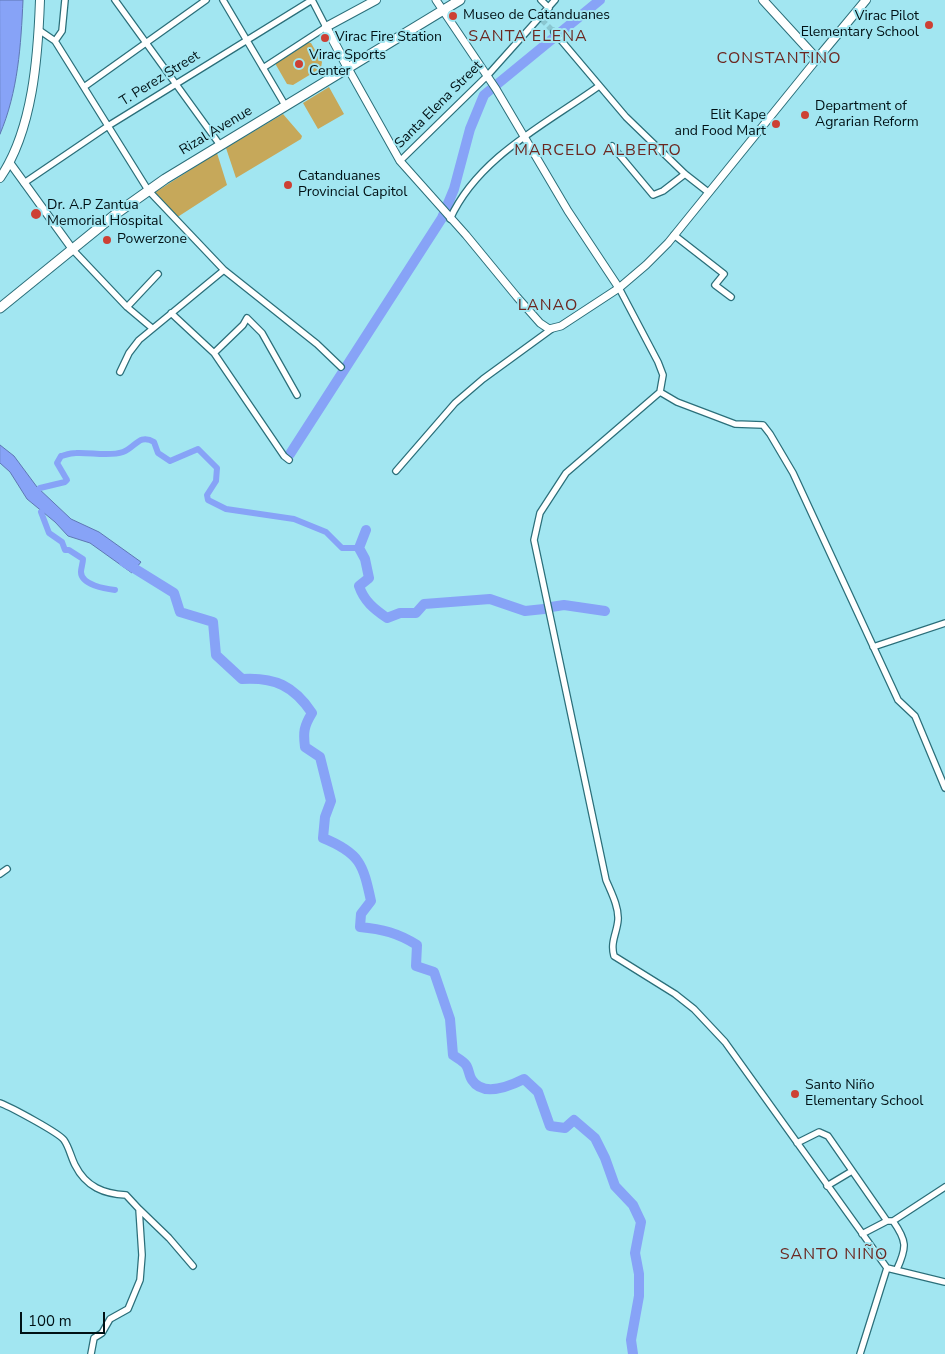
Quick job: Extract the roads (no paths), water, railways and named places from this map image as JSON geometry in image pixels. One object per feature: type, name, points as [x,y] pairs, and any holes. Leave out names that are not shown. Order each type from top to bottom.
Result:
[{"type":"main road","points":[[0,178],[10,163],[29,103],[39,30],[40,0]]},
{"type":"main road","points":[[348,70],[326,28],[376,0]]},
{"type":"main road","name":"Rizal Avenue","points":[[0,308],[148,190],[285,105],[348,70],[460,0]]},
{"type":"main road","points":[[763,0],[818,59],[866,0]]},
{"type":"street","points":[[55,41],[62,31],[66,0]]},
{"type":"street","points":[[115,0],[178,84],[220,145]]},
{"type":"street","points":[[84,87],[206,0]]},
{"type":"street","points":[[223,0],[285,105]]},
{"type":"street","points":[[263,68],[326,28],[312,0]]},
{"type":"street","name":"T. Perez Street","points":[[24,183],[108,126],[312,0]]},
{"type":"street","points":[[436,0],[525,137],[573,218],[620,288],[663,375],[660,392],[566,473],[540,514],[534,540],[606,880],[618,919],[612,948],[614,956],[675,994],[709,1024],[747,1070],[796,1143],[887,1268],[945,1282]]},
{"type":"street","points":[[541,0],[549,8]]},
{"type":"street","name":"Santa Elena Street","points":[[400,161],[541,19],[555,0]]},
{"type":"street","points":[[39,30],[55,41],[148,190],[224,270],[317,344],[341,367]]},
{"type":"street","points":[[556,34],[626,117],[685,174],[708,192]]},
{"type":"street","points":[[396,471],[455,403],[483,379],[553,328],[570,320],[620,288],[646,266],[674,235],[818,59]]},
{"type":"street","points":[[348,70],[400,161],[517,297],[545,326],[553,328]]},
{"type":"street","points":[[447,215],[490,165],[525,137],[599,86]]},
{"type":"street","points":[[612,146],[654,195],[663,191],[685,174]]},
{"type":"street","points":[[10,163],[73,250],[127,307],[152,328]]},
{"type":"street","points":[[674,235],[724,274],[715,285],[730,297]]},
{"type":"street","points":[[120,372],[133,346],[152,328],[224,270]]},
{"type":"street","points":[[127,307],[158,274]]},
{"type":"street","points":[[171,313],[214,353],[284,456],[290,460]]},
{"type":"street","points":[[214,353],[243,325],[247,318],[262,333],[298,395]]},
{"type":"street","points":[[660,392],[677,402],[735,424],[762,425],[770,434],[793,473],[898,700],[915,716],[945,788]]},
{"type":"street","points":[[873,647],[945,623]]},
{"type":"street","points":[[0,874],[7,869]]},
{"type":"street","points":[[0,1103],[64,1139],[76,1167],[85,1179],[97,1190],[108,1194],[126,1195],[169,1238],[193,1266]]},
{"type":"street","points":[[796,1143],[819,1132],[825,1134],[905,1240],[905,1247],[897,1269]]},
{"type":"street","points":[[827,1186],[852,1171]]},
{"type":"street","points":[[862,1234],[890,1221],[945,1187]]},
{"type":"street","points":[[91,1354],[94,1338],[102,1333],[110,1318],[128,1309],[140,1280],[142,1255],[138,1209]]},
{"type":"street","points":[[860,1354],[887,1268]]},
{"type":"water","points":[[0,0],[23,0],[18,68],[11,102],[0,134]]},
{"type":"water","points":[[0,445],[14,456],[37,487],[71,519],[99,532],[141,562],[132,573],[90,543],[68,536],[55,522],[27,499],[10,472],[0,463]]},
{"type":"waterway","points":[[290,454],[442,218],[454,189],[470,129],[484,95],[600,0]]},
{"type":"waterway","points":[[40,488],[67,480],[57,463],[61,456],[76,453],[106,454],[123,452],[145,439],[154,442],[158,453],[170,461],[198,449],[217,468],[216,481],[207,495],[208,500],[226,509],[294,519],[326,532],[342,548],[359,548]]},
{"type":"waterway","points":[[41,512],[49,533],[62,542],[65,550],[69,550],[83,559],[81,572],[85,580],[95,586],[115,590]]},
{"type":"waterway","points":[[366,530],[359,548],[365,559],[369,578],[359,586],[370,604],[387,618],[400,613],[416,613],[424,604],[490,599],[525,611],[544,609]]},
{"type":"waterway","points":[[124,562],[174,593],[180,612],[213,622],[216,655],[242,679],[264,680],[283,685],[298,696],[312,713],[305,729],[305,747],[320,757],[331,801],[325,817],[323,838],[345,849],[358,861],[362,869],[371,901],[361,914],[360,927],[390,932],[417,945],[416,966],[434,972],[450,1019],[453,1055],[466,1065],[472,1080],[477,1085],[490,1089],[504,1087],[524,1079],[538,1092],[550,1126],[565,1128],[574,1120],[595,1138],[605,1158],[615,1186],[633,1205],[641,1222],[635,1253],[639,1274],[639,1296],[631,1340],[633,1354]]},
{"type":"waterway","points":[[551,607],[564,605],[605,611]]},
{"type":"tunnel","points":[[542,20],[554,32]]},
{"type":"place","name":"Museo de Catanduanes","points":[[453,16]]},
{"type":"place","name":"Virac Pilot Elementary School","points":[[929,25]]},
{"type":"place","name":"Virac Fire Station","points":[[325,38]]},
{"type":"place","name":"Virac Sports Center","points":[[299,64]]},
{"type":"place","name":"Department of Agrarian Reform","points":[[805,115]]},
{"type":"place","name":"Elit Kape and Food Mart","points":[[776,124]]},
{"type":"place","name":"Catanduanes Provincial Capitol","points":[[288,185]]},
{"type":"place","name":"Dr. A.P Zantua Memorial Hospital","points":[[36,214]]},
{"type":"place","name":"Powerzone","points":[[107,240]]},
{"type":"place","name":"Santo Niño Elementary School","points":[[795,1094]]},
{"type":"district","name":"SANTA ELENA","points":[[528,37]]},
{"type":"district","name":"CONSTANTINO","points":[[779,59]]},
{"type":"district","name":"MARCELO ALBERTO","points":[[598,151]]},
{"type":"district","name":"LANAO","points":[[548,306]]},
{"type":"district","name":"SANTO NIÑO","points":[[834,1255]]}]
